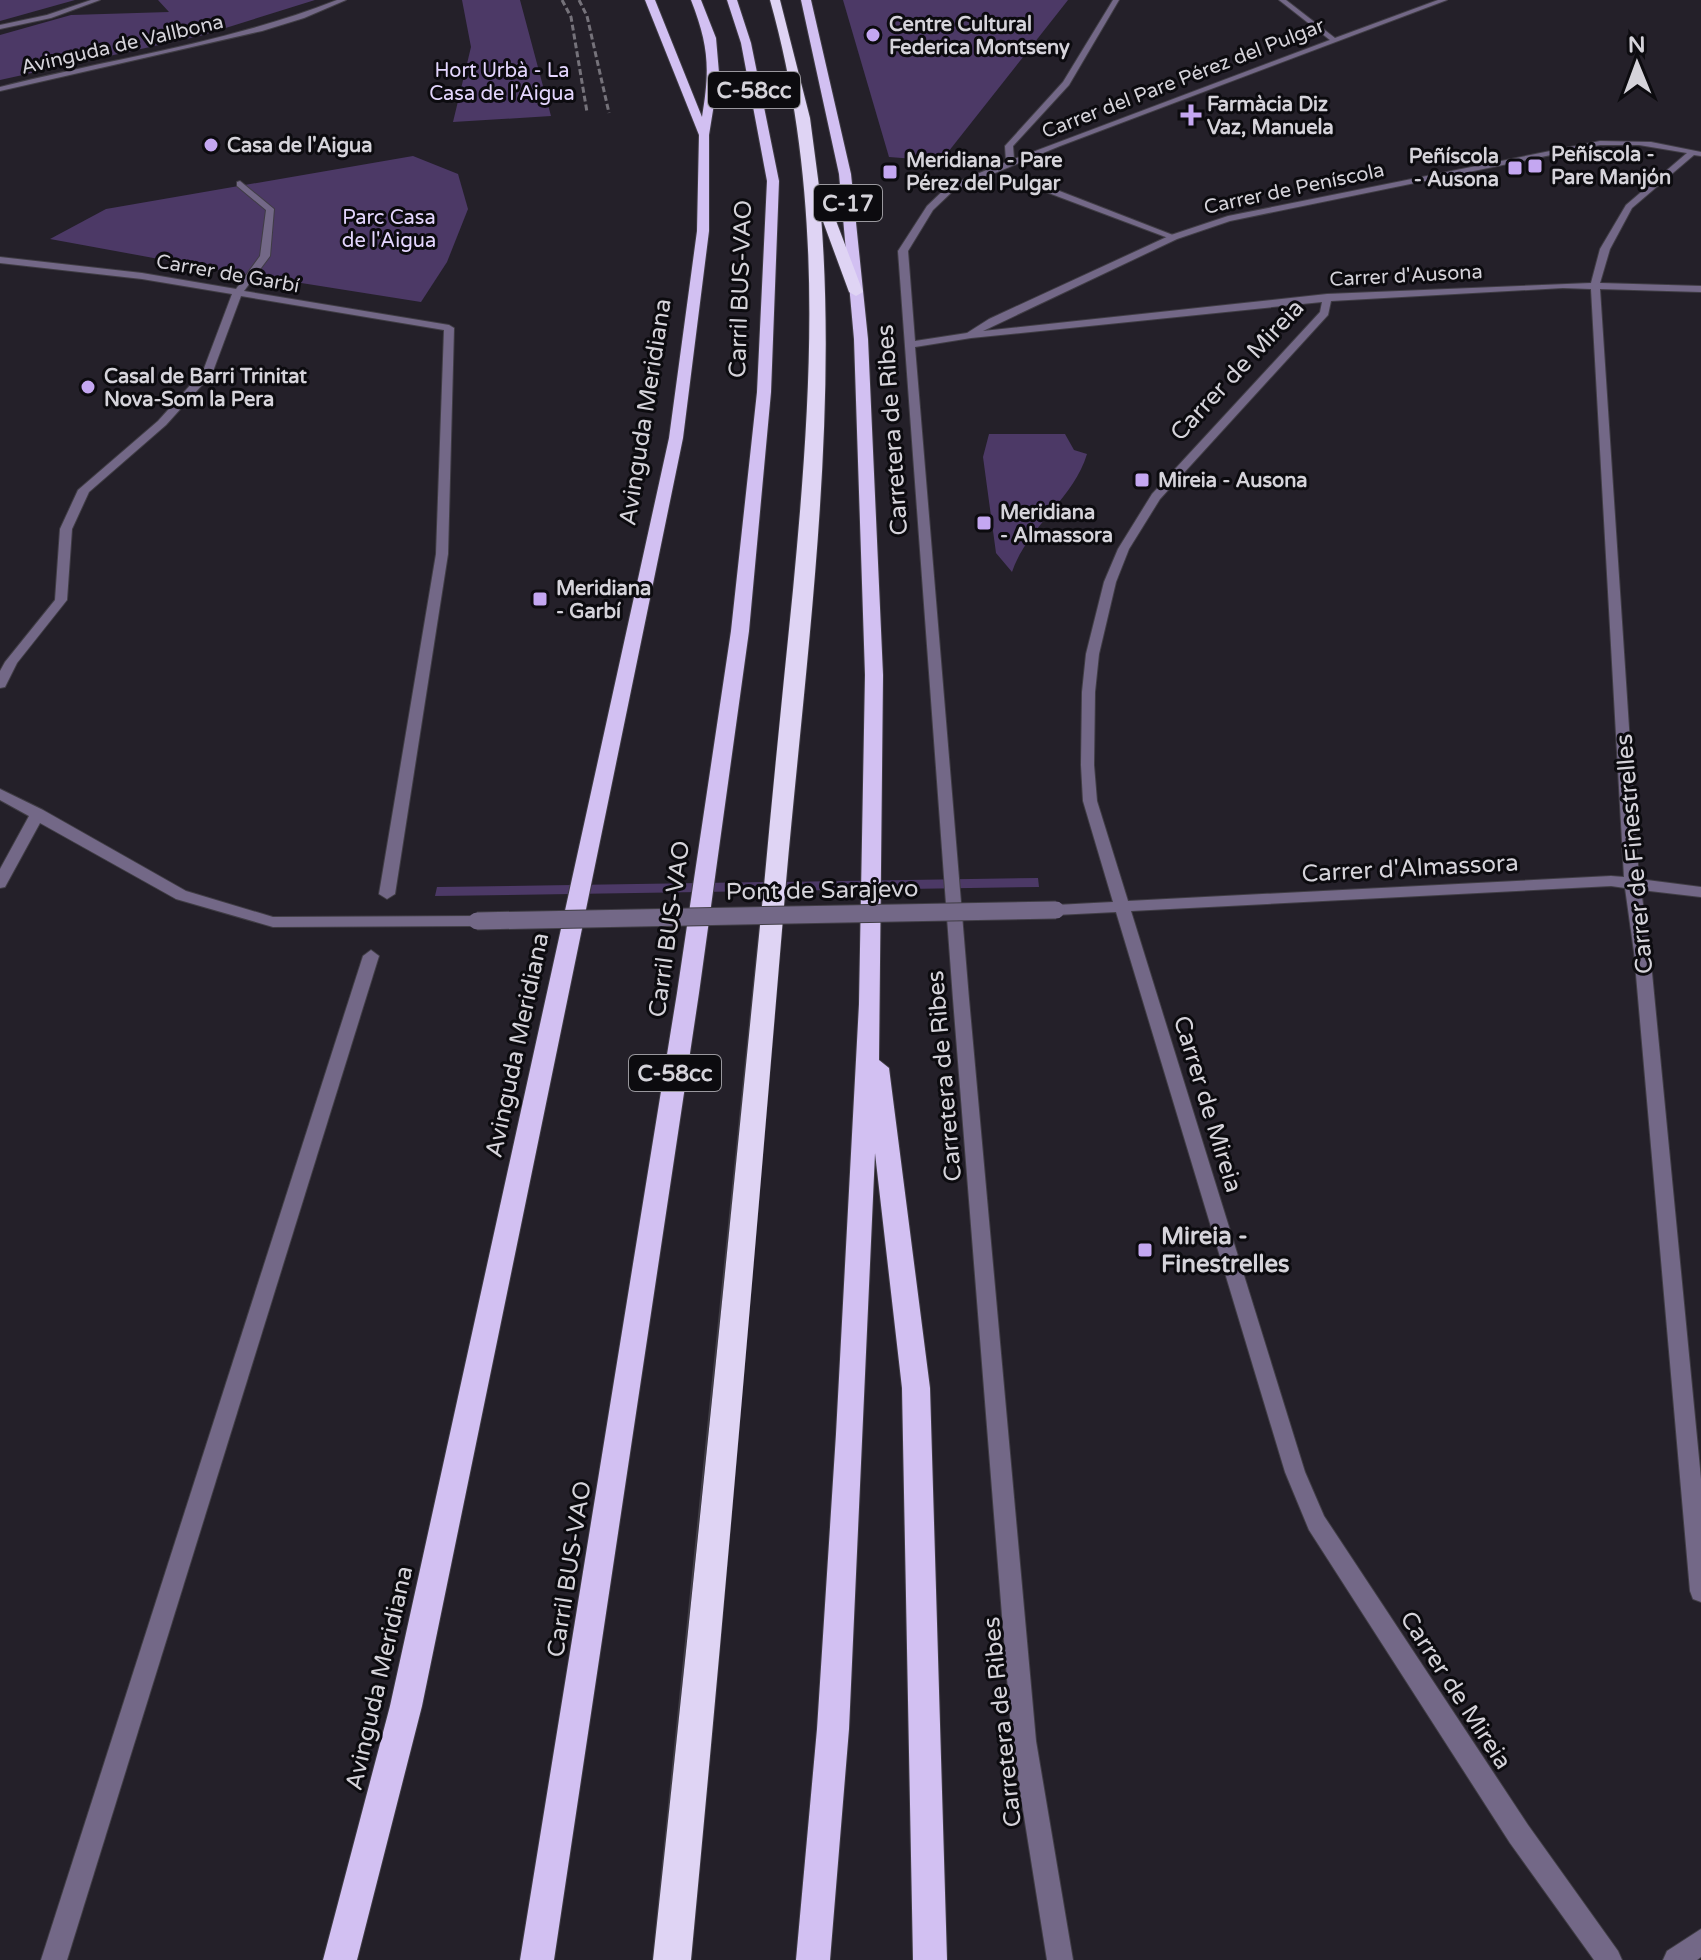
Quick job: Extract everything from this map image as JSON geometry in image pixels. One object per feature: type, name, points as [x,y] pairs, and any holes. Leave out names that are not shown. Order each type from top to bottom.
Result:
[{"type":"highway","points":[[650,0],[704,135]]},
{"type":"highway","name":"Avinguda Meridiana","points":[[340,1960],[406,1706],[676,438],[703,231],[704,135],[713,58],[711,38],[696,0]]},
{"type":"highway","name":"Carril BUS-VAO","points":[[537,1960],[702,899],[740,631],[764,392],[773,181],[746,43],[732,0]]},
{"type":"highway","name":"C-17","points":[[806,0],[843,158],[856,292]]},
{"type":"highway","points":[[672,1960],[717,1520],[812,479],[819,331],[813,175],[798,75],[775,6]]},
{"type":"highway","points":[[813,175],[856,292],[874,675],[870,1004],[833,1729],[813,1960]]},
{"type":"highway","points":[[870,1004],[916,1388],[930,1960]]},
{"type":"street","points":[[0,27],[49,17],[97,0]]},
{"type":"street","name":"Avinguda de Vallbona","points":[[0,89],[107,62],[237,35],[343,0]]},
{"type":"street","points":[[1010,163],[1009,146],[1066,83],[1116,0]]},
{"type":"street","points":[[1282,0],[1335,41]]},
{"type":"street","name":"Carrer del Pare Pérez del Pulgar","points":[[939,197],[1057,144],[1444,0]]},
{"type":"street","points":[[1020,137],[1057,144]]},
{"type":"street","name":"Carrer de Peníscola","points":[[910,345],[970,335],[992,321],[1174,237],[1228,219],[1600,143],[1626,141],[1658,144],[1697,153]]},
{"type":"street","name":"Carrer de Finestrelles","points":[[1697,153],[1629,207],[1605,249],[1595,284],[1632,881],[1644,967],[1701,1591]]},
{"type":"street","points":[[0,684],[11,662],[61,600],[66,529],[84,490],[162,423],[208,372],[237,294],[265,256],[270,209],[240,184]]},
{"type":"street","points":[[1041,187],[1174,237]]},
{"type":"street","name":"Carretera de Ribes","points":[[939,197],[903,251],[961,999],[1024,1741],[1060,1960]]},
{"type":"street","name":"Carrer de Garbí","points":[[0,260],[142,276],[449,328],[442,554],[387,894]]},
{"type":"street","name":"Carrer d'Ausona","points":[[970,335],[1327,297],[1595,284],[1701,289]]},
{"type":"street","name":"Carrer de Mireia","points":[[1327,297],[1325,313],[1153,500],[1116,564],[1094,654],[1085,749],[1090,801],[1120,908],[1291,1457],[1316,1523],[1519,1834],[1609,1960]]},
{"type":"street","name":"Pont de Sarajevo","points":[[0,794],[181,895],[273,922],[380,923],[1120,908]]},
{"type":"street","points":[[0,883],[38,813]]},
{"type":"street","name":"Carrer d'Almassora","points":[[1120,908],[1632,881],[1701,892]]},
{"type":"street","points":[[54,1960],[371,956]]},
{"type":"street","points":[[1676,1960],[1701,1942]]},
{"type":"green space","points":[[0,0],[75,0],[0,21]]},
{"type":"green space","points":[[158,0],[315,0],[200,36],[0,80],[0,35],[71,15],[169,12]]},
{"type":"green space","name":"Hort Urbà - La Casa de l'Aigua","points":[[462,0],[520,0],[551,116],[453,122],[471,47]]},
{"type":"green space","points":[[843,0],[1068,0],[941,161],[889,157]]},
{"type":"green space","name":"Parc Casa de l'Aigua","points":[[413,156],[458,174],[468,209],[447,262],[421,302],[50,239],[106,209]]},
{"type":"green space","points":[[989,434],[1065,434],[1074,450],[1087,454],[1071,486],[1028,541],[1012,572],[996,553],[983,457]]},
{"type":"green space","points":[[1038,878],[1039,887],[435,896],[437,887]]},
{"type":"railway","points":[[562,0],[571,17],[587,112]]},
{"type":"railway","points":[[579,0],[587,16],[609,113]]},
{"type":"place","name":"Centre Cultural Federica Montseny","points":[[873,35]]},
{"type":"place","name":"Farmàcia Diz Vaz, Manuela","points":[[1191,115]]},
{"type":"place","name":"Casa de l'Aigua","points":[[211,145]]},
{"type":"place","name":"Peñíscola - Pare Manjón","points":[[1535,166]]},
{"type":"place","name":"Peñíscola - Ausona","points":[[1515,168]]},
{"type":"place","name":"Meridiana - Pare Pérez del Pulgar","points":[[890,172]]},
{"type":"place","name":"Casal de Barri Trinitat Nova-Som la Pera","points":[[88,387]]},
{"type":"place","name":"Mireia - Ausona","points":[[1142,480]]},
{"type":"place","name":"Meridiana - Almassora","points":[[984,523]]},
{"type":"place","name":"Meridiana - Garbí","points":[[540,599]]},
{"type":"place","name":"Mireia - Finestrelles","points":[[1145,1250]]}]
